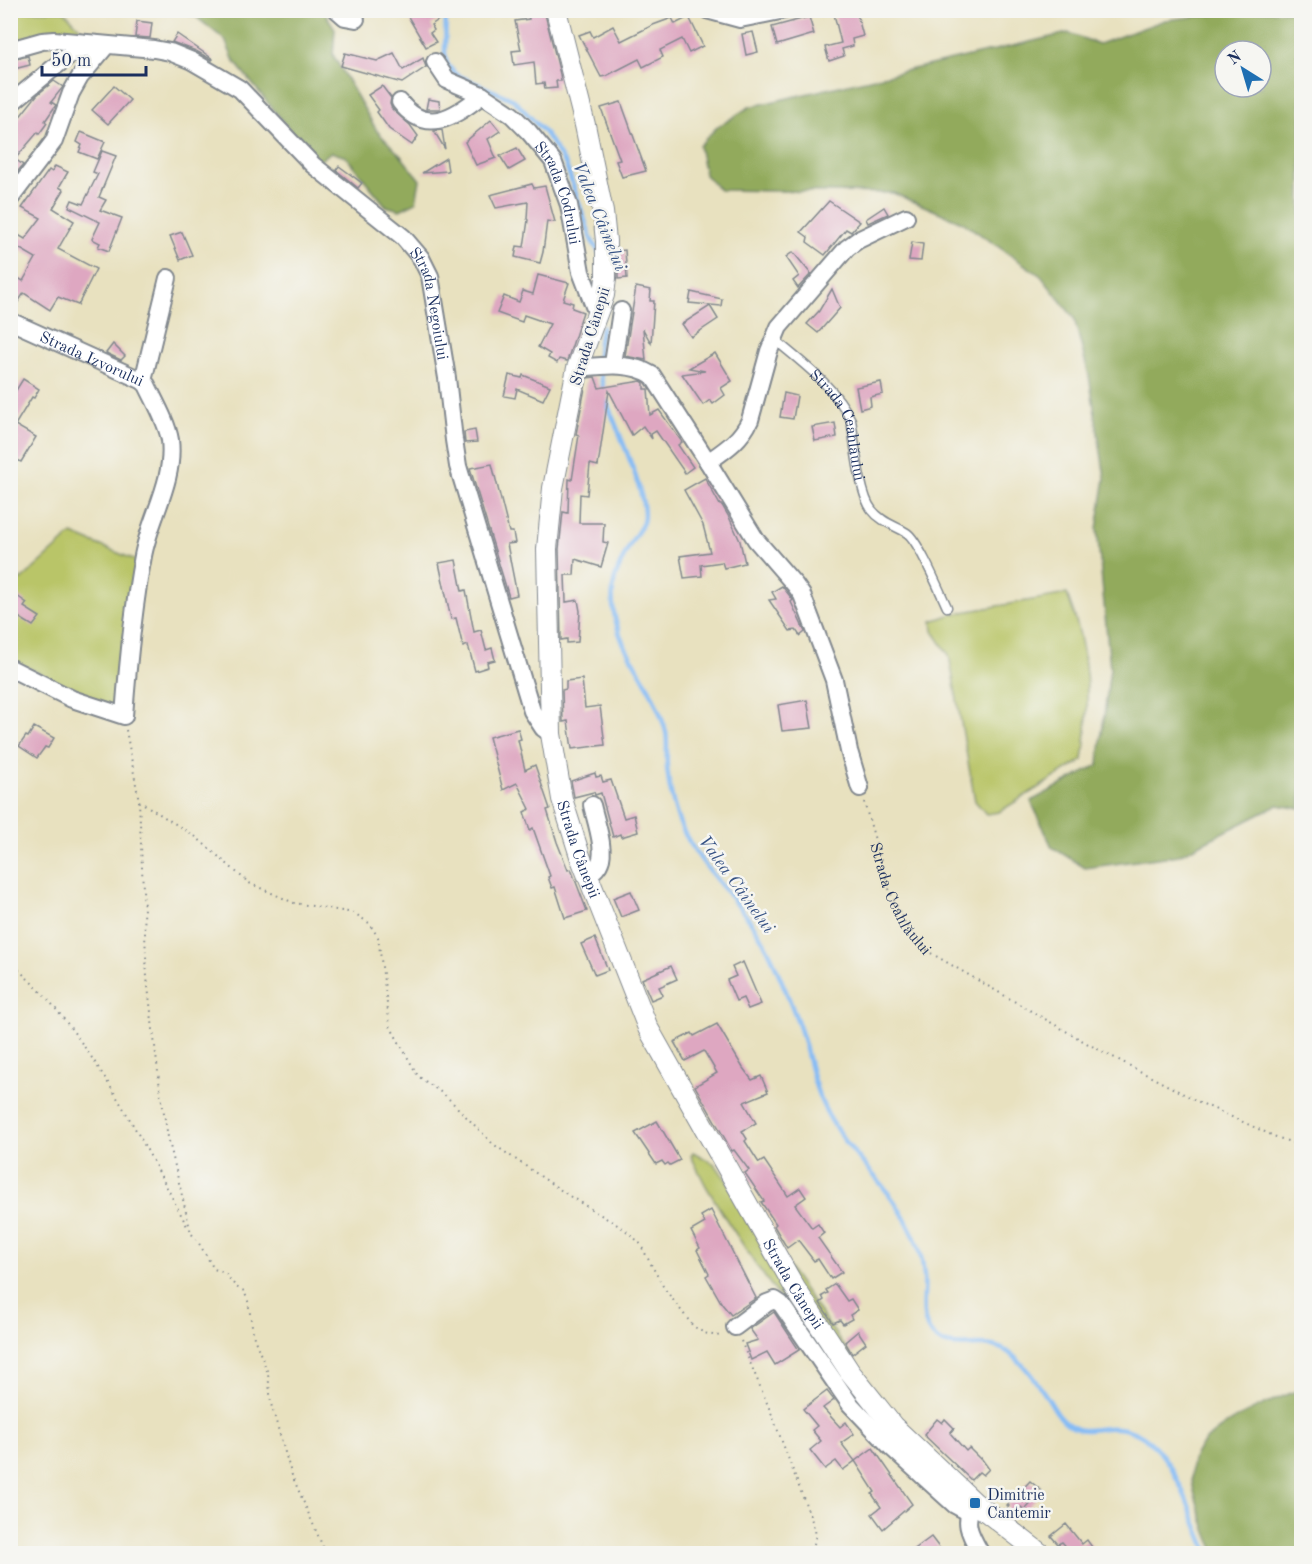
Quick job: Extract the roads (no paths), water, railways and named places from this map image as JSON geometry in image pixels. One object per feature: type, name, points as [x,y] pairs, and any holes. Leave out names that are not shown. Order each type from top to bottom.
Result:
[{"type":"street","points":[[337,10],[345,17],[356,19]]},
{"type":"street","name":"Strada Cânepii","points":[[556,10],[585,125],[603,212],[606,241],[604,294],[577,368],[553,488],[547,549],[551,734],[562,799],[587,876],[648,1028],[795,1288],[850,1372],[894,1426],[972,1507],[1041,1554]]},
{"type":"street","points":[[707,10],[741,19],[785,10]]},
{"type":"street","name":"Strada Negoiului","points":[[10,50],[54,40],[170,52],[192,61],[240,89],[313,165],[403,237],[422,258],[429,276],[447,378],[454,440],[467,500],[532,711],[543,728],[551,734]]},
{"type":"street","points":[[10,104],[68,56],[99,45]]},
{"type":"street","points":[[10,199],[54,141],[71,93],[99,45]]},
{"type":"street","name":"Strada Codrului","points":[[435,62],[447,80],[482,96],[512,115],[530,132],[553,161],[569,205],[580,272],[597,314]]},
{"type":"street","points":[[400,102],[416,118],[438,121],[451,117],[482,96]]},
{"type":"street","points":[[708,462],[736,441],[746,430],[773,338],[779,327],[847,248],[858,240],[906,217]]},
{"type":"street","name":"Strada Izvorului","points":[[10,321],[143,381],[168,278]]},
{"type":"street","points":[[614,364],[621,311]]},
{"type":"street","points":[[577,368],[614,364],[645,371],[652,375],[756,540],[795,585],[834,680],[849,751],[860,788]]},
{"type":"street","points":[[10,668],[72,699],[124,716],[130,636],[143,554],[166,482],[170,461],[170,439],[147,385],[143,381]]},
{"type":"street","points":[[587,876],[597,868],[602,859],[601,843],[591,805]]},
{"type":"street","points":[[735,1327],[767,1304],[775,1300],[781,1304],[850,1404],[891,1446],[955,1505],[972,1507],[968,1523],[981,1554]]},
{"type":"lane","name":"Strada Ceahlăului","points":[[773,338],[822,382],[846,409],[851,420],[865,496],[872,511],[884,521],[908,533],[947,607]]},
{"type":"waterway","name":"Valea Câinelui","points":[[446,10],[447,64],[455,74],[514,100],[545,133],[566,165],[592,241],[599,252]]},
{"type":"waterway","name":"Valea Câinelui","points":[[602,327],[598,352],[604,392]]},
{"type":"waterway","name":"Valea Câinelui","points":[[606,400],[637,480],[644,511],[643,522],[621,561],[615,580],[613,610],[621,638],[650,691],[664,726],[667,736],[668,776],[673,803],[686,836],[696,852],[753,925],[772,958],[789,998],[816,1086],[827,1113],[845,1141],[889,1194],[910,1228],[922,1262],[924,1312],[930,1332],[937,1339],[952,1345],[988,1345],[1005,1350],[1031,1375],[1058,1415],[1076,1429],[1117,1428],[1136,1433],[1152,1443],[1176,1477],[1209,1554]]},
{"type":"place","name":"Dimitrie Cantemir","points":[[975,1503]]}]
